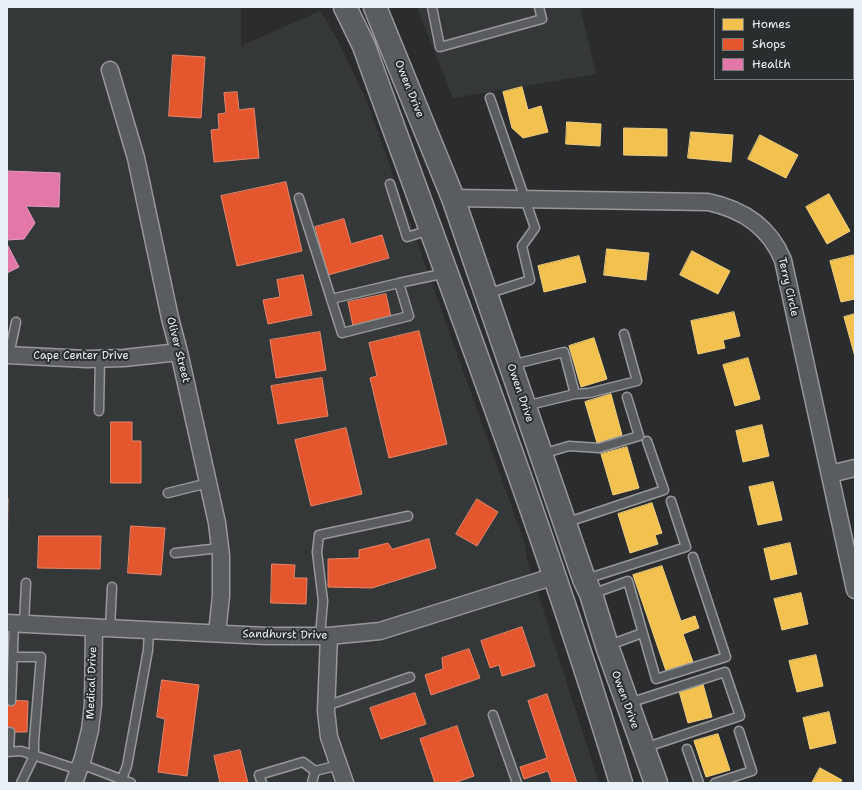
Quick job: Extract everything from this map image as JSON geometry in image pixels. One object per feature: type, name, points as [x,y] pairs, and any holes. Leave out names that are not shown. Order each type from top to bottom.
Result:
[{"type":"highway","points":[[346,7],[364,46],[555,576],[590,680],[621,783]]},
{"type":"highway","name":"Owen Drive","points":[[375,7],[453,198],[627,704],[656,783]]},
{"type":"street","name":"Oliver Street","points":[[110,70],[136,158],[170,318],[217,523],[220,548],[221,596],[217,633]]},
{"type":"street","name":"Terry Circle","points":[[453,198],[708,202],[726,206],[739,212],[761,226],[773,240],[783,260],[855,590]]},
{"type":"street","name":"Cape Center Drive","points":[[8,355],[124,358],[179,352]]},
{"type":"street","points":[[830,474],[855,468]]},
{"type":"street","name":"Sandhurst Drive","points":[[15,624],[266,636],[324,636],[380,631],[555,576]]},
{"type":"street","name":"Medical Drive","points":[[78,772],[90,730],[92,710],[94,628]]},
{"type":"street","points":[[324,636],[326,706],[329,737],[345,783]]},
{"type":"lane","points":[[432,7],[440,46],[542,19],[539,7]]},
{"type":"lane","points":[[486,294],[530,280],[522,246],[535,228],[490,98]]},
{"type":"lane","points":[[390,184],[407,237],[430,230]]},
{"type":"lane","points":[[299,198],[342,333],[409,316],[399,283]]},
{"type":"lane","points":[[331,299],[446,273]]},
{"type":"lane","points":[[8,355],[16,322]]},
{"type":"lane","points":[[525,406],[575,394],[589,393],[637,380],[624,334]]},
{"type":"lane","points":[[511,366],[564,352],[575,394]]},
{"type":"lane","points":[[99,411],[100,358]]},
{"type":"lane","points":[[541,455],[569,446],[600,448],[639,436],[627,397]]},
{"type":"lane","points":[[565,523],[664,490],[647,441]]},
{"type":"lane","points":[[168,493],[208,483]]},
{"type":"lane","points":[[587,587],[686,547],[671,501]]},
{"type":"lane","points":[[324,636],[323,601],[317,552],[319,534],[408,516]]},
{"type":"lane","points":[[175,553],[220,548]]},
{"type":"lane","points":[[587,587],[628,581],[656,679],[726,657],[694,556]]},
{"type":"lane","points":[[11,701],[12,657],[15,624],[26,583]]},
{"type":"lane","points":[[110,629],[112,587]]},
{"type":"lane","points":[[122,780],[127,766],[148,650],[149,631]]},
{"type":"lane","points":[[607,646],[642,633]]},
{"type":"lane","points":[[12,657],[41,657],[34,756],[21,783]]},
{"type":"lane","points":[[627,704],[725,672],[740,716],[643,748]]},
{"type":"lane","points":[[326,706],[410,677]]},
{"type":"lane","points":[[493,715],[517,783]]},
{"type":"lane","points":[[715,783],[752,771],[738,731]]},
{"type":"lane","points":[[10,732],[8,752],[21,751],[78,772],[131,783]]},
{"type":"lane","points":[[687,749],[699,783]]},
{"type":"lane","points":[[262,783],[259,775],[303,762],[315,771]]},
{"type":"lane","points":[[315,771],[339,765]]},
{"type":"lane","points":[[312,783],[315,771]]},
{"type":"shaded area","points":[[7,7],[241,7],[241,46],[320,11],[335,35],[366,99],[525,544],[527,559],[599,783],[7,783]]},
{"type":"shaded area","points":[[417,7],[580,7],[596,74],[453,98]]},
{"type":"building: Homes","points":[[763,7],[764,8],[730,8]]},
{"type":"building: Homes","points":[[522,87],[528,110],[541,106],[548,132],[523,138],[512,128],[503,92]]},
{"type":"building: Homes","points":[[567,122],[601,124],[600,146],[566,144]]},
{"type":"building: Homes","points":[[624,128],[667,129],[667,156],[624,155]]},
{"type":"building: Homes","points":[[691,132],[733,135],[731,162],[688,158]]},
{"type":"building: Homes","points":[[760,135],[798,155],[786,178],[748,159]]},
{"type":"building: Homes","points":[[829,194],[850,231],[827,244],[806,207]]},
{"type":"building: Homes","points":[[607,249],[649,253],[646,280],[604,275]]},
{"type":"building: Homes","points":[[692,251],[730,271],[718,294],[680,275]]},
{"type":"building: Homes","points":[[855,255],[855,299],[841,302],[830,261]]},
{"type":"building: Homes","points":[[579,256],[586,282],[544,292],[538,266]]},
{"type":"building: Homes","points":[[734,312],[740,336],[723,340],[725,348],[698,354],[691,321]]},
{"type":"building: Homes","points":[[855,314],[855,357],[844,317]]},
{"type":"building: Homes","points":[[594,338],[607,379],[581,387],[569,346]]},
{"type":"building: Homes","points":[[748,358],[760,399],[735,406],[723,365]]},
{"type":"building: Homes","points":[[611,394],[622,435],[597,443],[585,402]]},
{"type":"building: Homes","points":[[762,425],[769,456],[743,462],[736,431]]},
{"type":"building: Homes","points":[[627,447],[639,488],[613,495],[601,454]]},
{"type":"building: Homes","points":[[773,482],[782,520],[758,525],[749,487]]},
{"type":"building: Homes","points":[[652,503],[662,533],[655,535],[658,544],[630,553],[618,514]]},
{"type":"building: Homes","points":[[790,543],[797,574],[771,580],[764,549]]},
{"type":"building: Homes","points":[[662,566],[681,621],[695,616],[699,628],[683,634],[693,662],[666,671],[633,575]]},
{"type":"building: Homes","points":[[801,593],[808,624],[782,630],[774,599]]},
{"type":"building: Homes","points":[[816,655],[823,686],[797,692],[789,661]]},
{"type":"building: Homes","points":[[703,684],[712,717],[688,723],[679,691]]},
{"type":"building: Homes","points":[[829,712],[836,743],[810,749],[803,718]]},
{"type":"building: Homes","points":[[718,734],[730,770],[706,777],[694,741]]},
{"type":"building: Homes","points":[[820,768],[842,780],[840,783],[812,783]]},
{"type":"building: Shops","points":[[173,55],[205,57],[201,118],[169,116]]},
{"type":"building: Shops","points":[[237,92],[239,110],[254,108],[259,158],[214,162],[211,130],[219,129],[218,114],[226,113],[224,93]]},
{"type":"building: Shops","points":[[286,182],[302,251],[237,266],[221,196]]},
{"type":"building: Shops","points":[[344,219],[351,244],[382,235],[389,258],[328,275],[315,227]]},
{"type":"building: Shops","points":[[303,275],[312,315],[268,324],[263,300],[280,297],[277,280]]},
{"type":"building: Shops","points":[[386,294],[391,317],[353,326],[348,302]]},
{"type":"building: Shops","points":[[419,331],[447,444],[389,458],[370,378],[377,376],[369,343]]},
{"type":"building: Shops","points":[[320,332],[326,370],[276,378],[270,340]]},
{"type":"building: Shops","points":[[322,378],[328,416],[278,424],[271,386]]},
{"type":"building: Shops","points":[[111,422],[132,422],[132,441],[141,441],[141,483],[111,483]]},
{"type":"building: Shops","points":[[346,428],[362,494],[311,506],[295,440]]},
{"type":"building: Shops","points":[[7,498],[8,498],[7,557]]},
{"type":"building: Shops","points":[[477,499],[498,512],[477,546],[456,534]]},
{"type":"building: Shops","points":[[131,526],[165,528],[161,575],[128,573]]},
{"type":"building: Shops","points":[[39,536],[101,536],[100,569],[38,568]]},
{"type":"building: Shops","points":[[429,539],[436,568],[372,588],[328,587],[328,559],[359,558],[359,550],[388,543],[392,549]]},
{"type":"building: Shops","points":[[272,564],[295,565],[294,578],[307,578],[306,604],[271,603]]},
{"type":"building: Shops","points":[[522,627],[535,666],[502,676],[499,665],[490,668],[481,641]]},
{"type":"building: Shops","points":[[469,649],[480,678],[431,695],[425,675],[443,669],[442,658]]},
{"type":"building: Shops","points":[[7,652],[10,652],[8,700],[28,701],[27,732],[7,732]]},
{"type":"building: Shops","points":[[162,680],[199,685],[187,776],[158,772],[165,719],[157,717]]},
{"type":"building: Shops","points":[[415,693],[426,724],[381,739],[370,708]]},
{"type":"building: Shops","points":[[547,694],[577,783],[552,783],[548,771],[524,779],[520,767],[547,758],[528,701]]},
{"type":"building: Shops","points":[[457,726],[474,776],[454,783],[435,783],[420,739]]},
{"type":"building: Shops","points":[[240,750],[248,783],[220,783],[214,756]]},
{"type":"building: Health","points":[[7,171],[60,173],[59,207],[26,206],[35,223],[24,239],[7,240]]},
{"type":"building: Health","points":[[7,244],[19,267],[7,273]]}]
